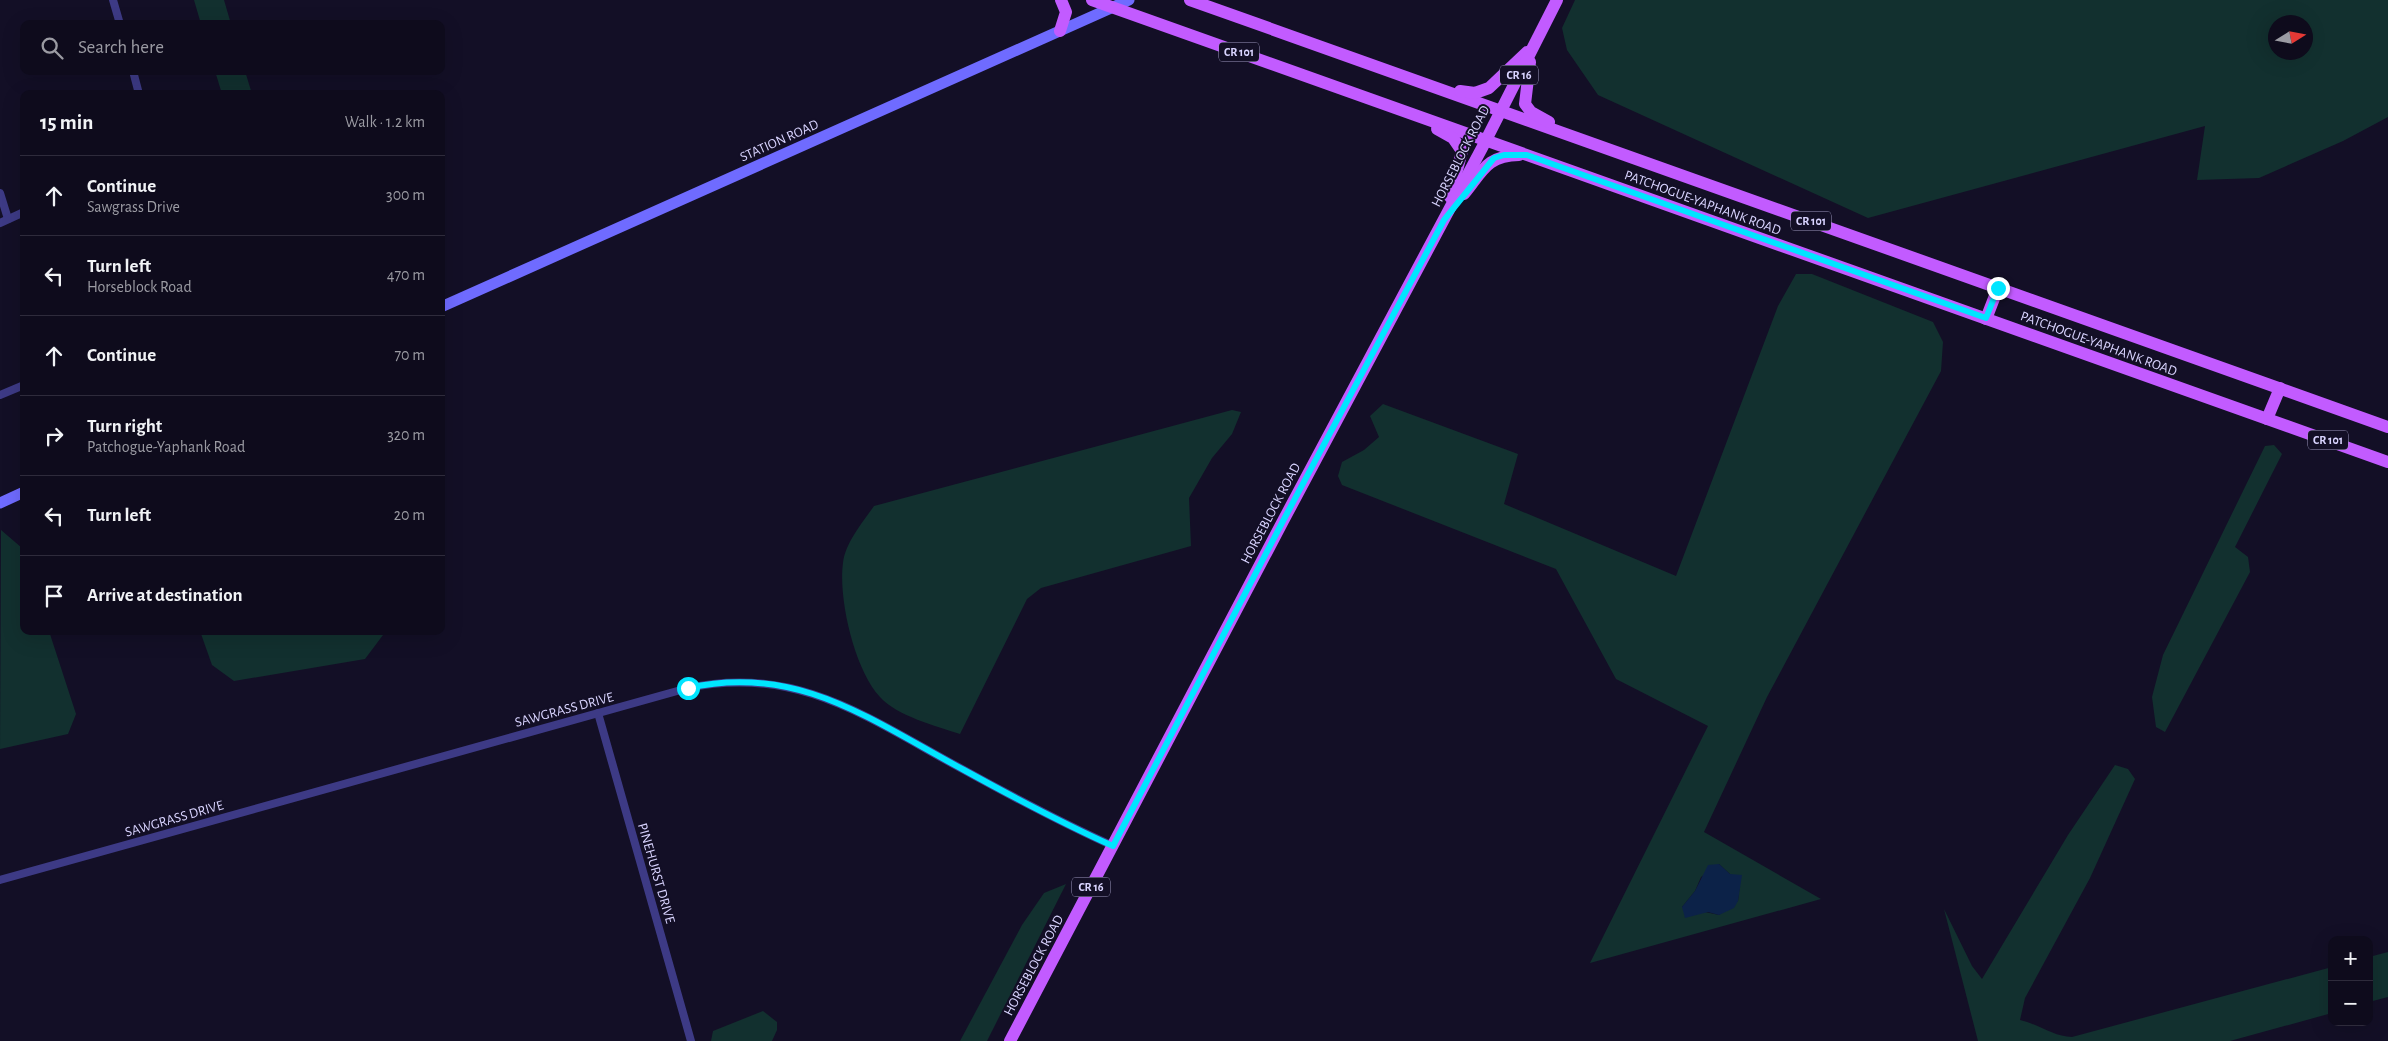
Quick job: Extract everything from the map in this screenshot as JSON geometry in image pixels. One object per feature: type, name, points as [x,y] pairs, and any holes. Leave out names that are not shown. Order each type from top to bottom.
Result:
[{"type":"main road","points":[[1060,31],[1066,12],[1061,0]]},
{"type":"main road","name":"PATCHOGUE-YAPHANK ROAD","points":[[1092,0],[2388,462]]},
{"type":"main road","name":"STATION ROAD","points":[[445,305],[1129,0]]},
{"type":"main road","name":"PATCHOGUE-YAPHANK ROAD","points":[[1190,0],[2388,427]]},
{"type":"main road","points":[[1210,0],[1226,13]]},
{"type":"main road","name":"HORSEBLOCK ROAD","points":[[1010,1041],[1287,512],[1444,220],[1557,0]]},
{"type":"main road","points":[[1441,89],[1475,93],[1484,90],[1533,48]]},
{"type":"main road","points":[[1533,48],[1525,98],[1527,108],[1577,138]]},
{"type":"main road","points":[[1406,112],[1453,138],[1460,146],[1462,157],[1444,220]]},
{"type":"main road","points":[[1444,220],[1494,158],[1504,155],[1527,155]]},
{"type":"main road","points":[[1986,318],[1998,288]]},
{"type":"main road","points":[[2267,418],[2280,388]]},
{"type":"main road","points":[[0,503],[20,494]]},
{"type":"street","points":[[113,0],[119,20]]},
{"type":"street","points":[[134,75],[139,90]]},
{"type":"street","points":[[0,193],[4,221],[20,214]]},
{"type":"street","points":[[0,395],[20,387]]},
{"type":"street","name":"SAWGRASS DRIVE","points":[[0,880],[688,688],[724,681],[767,682],[828,698],[856,711],[972,775],[1113,846]]},
{"type":"street","name":"PINEHURST DRIVE","points":[[598,713],[691,1041]]},
{"type":"green space","points":[[194,0],[224,0],[230,20],[200,20]]},
{"type":"green space","points":[[1575,0],[2388,0],[2388,117],[2343,141],[2259,178],[2197,180],[2205,126],[1868,218],[1598,95],[1567,50],[1562,28]]},
{"type":"green space","points":[[216,75],[246,75],[251,90],[221,90]]},
{"type":"green space","points":[[1796,274],[1812,274],[1933,322],[1943,342],[1941,371],[1767,697],[1704,832],[1821,899],[1590,963],[1708,726],[1616,679],[1556,569],[1342,485],[1338,476],[1342,462],[1364,450],[1379,437],[1370,416],[1383,404],[1518,454],[1504,504],[1676,576],[1778,306]],"holes":[[[1719,864],[1740,883],[1738,901],[1719,915],[1682,907],[1695,891],[1701,877]]]},
{"type":"green space","points":[[1232,410],[1241,412],[1232,434],[1212,458],[1189,498],[1191,546],[1041,588],[1027,599],[960,734],[906,715],[887,704],[880,697],[871,685],[856,653],[846,614],[842,578],[844,555],[847,548],[874,506]]},
{"type":"green space","points":[[2274,445],[2282,454],[2235,547],[2248,557],[2250,572],[2165,732],[2156,727],[2152,697],[2163,655],[2265,446]]},
{"type":"green space","points":[[1,530],[20,546],[20,635],[50,635],[76,714],[68,734],[0,749]]},
{"type":"green space","points":[[201,635],[383,635],[365,659],[234,681],[212,665]]},
{"type":"green space","points":[[2115,765],[2128,769],[2135,779],[2090,878],[2025,998],[2020,1020],[2052,1033],[2072,1037],[2328,968],[2328,1014],[2230,1041],[1978,1041],[1944,909],[1972,966],[1982,979],[2068,835]]},
{"type":"green space","points":[[1066,884],[987,1041],[960,1041],[1022,925],[1044,893]]},
{"type":"green space","points":[[2388,952],[2388,997],[2373,1001],[2373,981],[2373,956]]},
{"type":"green space","points":[[763,1011],[777,1022],[777,1030],[772,1041],[711,1041],[713,1031]]},
{"type":"water","points":[[1719,864],[1730,874],[1742,875],[1738,901],[1734,908],[1719,915],[1708,912],[1685,918],[1682,907],[1695,891],[1708,865]]},
{"type":"route","points":[[688,688],[724,681],[767,682],[828,698],[856,711],[1045,813],[1113,846],[1283,521],[1444,220],[1494,158],[1504,155],[1527,155],[1919,296],[1986,318],[1998,288]]}]
